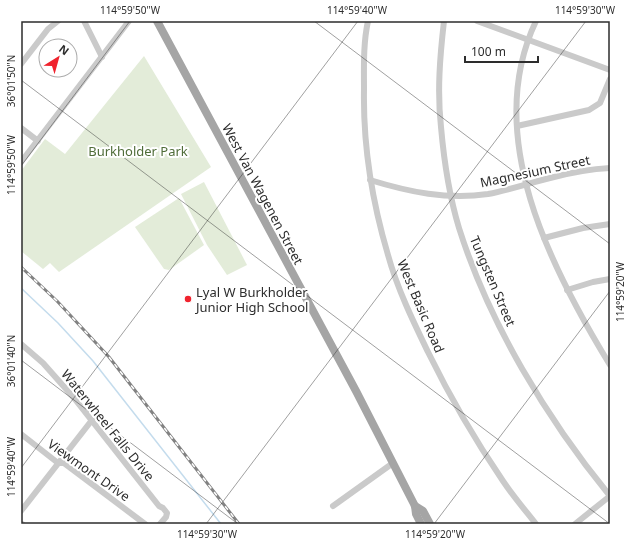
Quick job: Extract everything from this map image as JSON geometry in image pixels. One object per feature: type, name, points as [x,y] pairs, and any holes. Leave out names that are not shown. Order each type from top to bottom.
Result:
[{"type":"main road","name":"West Van Wagenen Street","points":[[157,21],[354,386],[415,506],[416,514],[422,524]]},
{"type":"main road","name":"West Van Wagenen Street","points":[[415,506],[423,511],[430,524]]},
{"type":"street","points":[[21,64],[48,30],[58,21]]},
{"type":"street","points":[[84,21],[102,56]]},
{"type":"street","points":[[21,162],[129,21]]},
{"type":"street","name":"West Basic Road","points":[[368,21],[364,66],[364,120],[370,180],[388,256],[404,300],[439,374],[471,431],[504,482],[536,524]]},
{"type":"street","name":"Tungsten Street","points":[[444,21],[440,60],[440,126],[444,160],[459,227],[474,269],[497,321],[524,370],[556,422],[595,478],[610,496]]},
{"type":"street","points":[[477,21],[610,70]]},
{"type":"street","points":[[536,21],[528,39],[519,76],[516,104],[519,143],[527,184],[544,238],[567,290],[590,333],[610,365]]},
{"type":"street","points":[[517,126],[589,110],[600,103],[610,79]]},
{"type":"street","points":[[21,128],[38,141]]},
{"type":"street","name":"Magnesium Street","points":[[370,180],[403,190],[424,194],[451,196],[486,194],[505,191],[550,178],[595,169],[610,168]]},
{"type":"street","points":[[544,238],[582,228],[610,224]]},
{"type":"street","points":[[567,290],[593,282],[610,279]]},
{"type":"street","name":"Waterwheel Falls Drive","points":[[21,344],[48,368],[92,420],[159,506],[167,513],[166,517],[160,524]]},
{"type":"street","points":[[21,511],[92,420]]},
{"type":"street","name":"Viewmont Drive","points":[[21,434],[58,463],[64,463],[145,524]]},
{"type":"street","points":[[333,506],[393,463]]},
{"type":"street","points":[[574,524],[610,496]]},
{"type":"green space","name":"Burkholder Park","points":[[144,56],[211,167],[59,272],[50,263],[43,269],[21,251],[21,171],[45,139],[65,154]]},
{"type":"green space","points":[[204,182],[247,265],[227,275],[207,245],[181,194]]},
{"type":"green space","points":[[179,198],[204,245],[169,270],[164,269],[135,227]]},
{"type":"waterway","points":[[21,288],[58,323],[93,361],[221,524]]},
{"type":"railway","points":[[21,267],[57,301],[109,357],[239,524]]},
{"type":"place","name":"Lyal W Burkholder Junior High School","points":[[188,299]]}]
